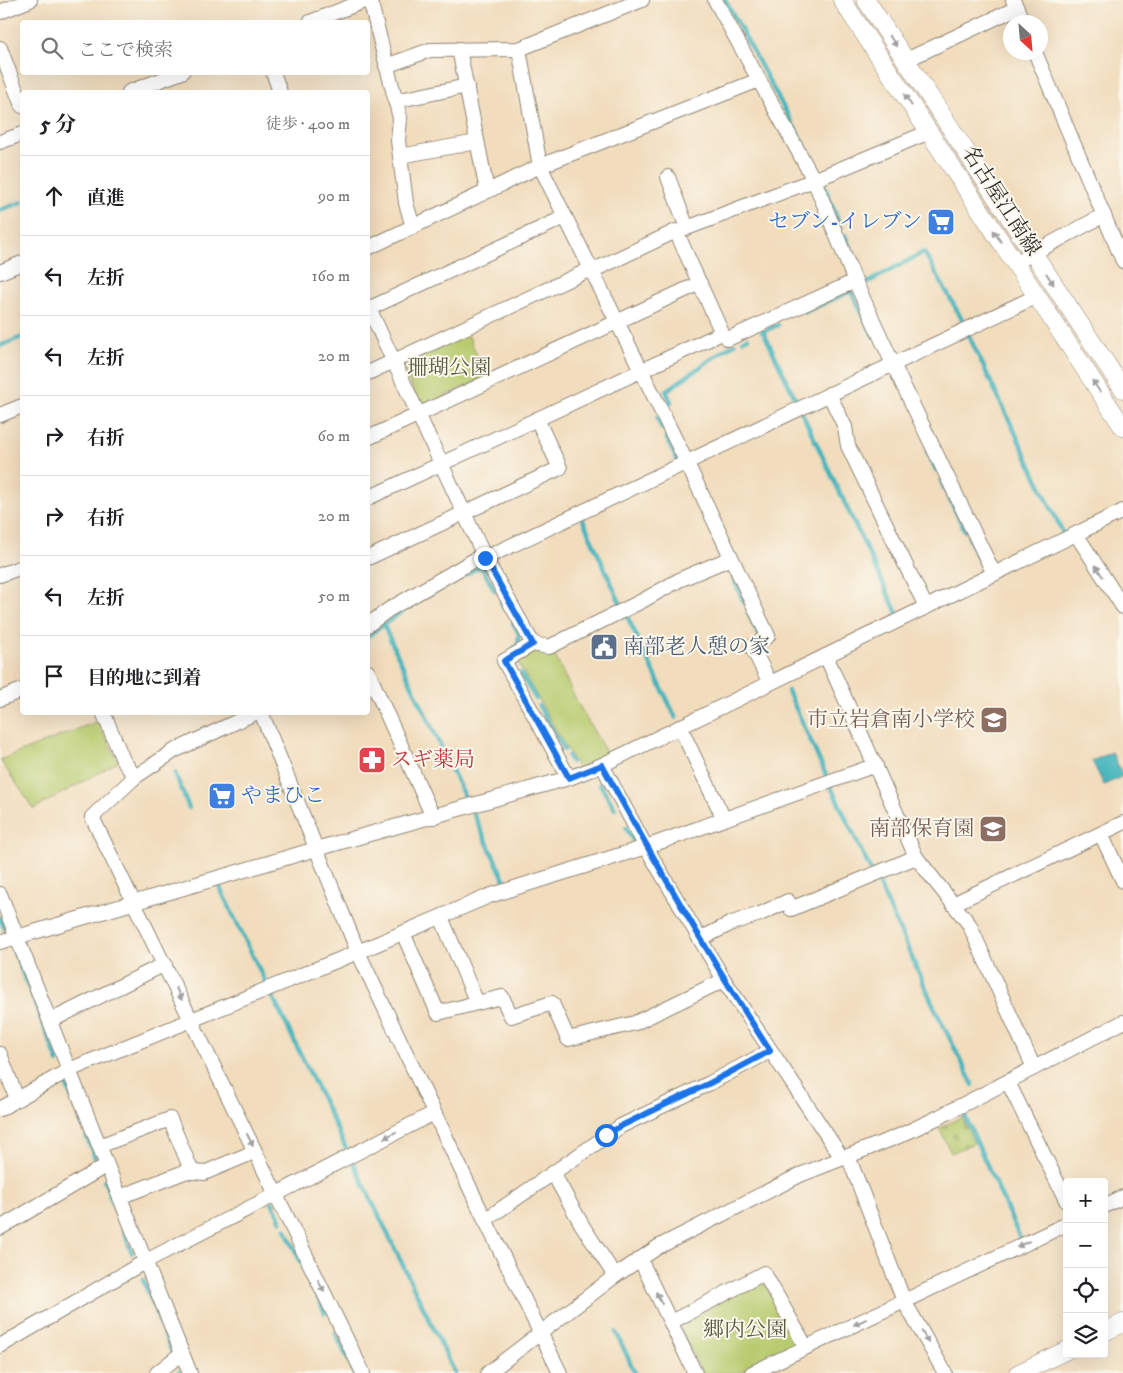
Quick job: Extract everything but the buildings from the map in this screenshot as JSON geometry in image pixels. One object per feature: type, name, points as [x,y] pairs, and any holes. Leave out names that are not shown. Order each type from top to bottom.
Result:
[{"type":"main road","name":"名古屋江南線","points":[[842,0],[1123,427]]},
{"type":"main road","name":"名古屋江南線","points":[[866,0],[1123,389]]},
{"type":"main road","points":[[1108,1330],[1123,1322]]},
{"type":"main road","points":[[1019,1373],[1063,1352]]},
{"type":"street","points":[[0,12],[30,0]]},
{"type":"street","points":[[315,20],[369,0],[400,118],[398,141],[406,203],[413,226]]},
{"type":"street","points":[[386,66],[430,50],[519,49],[642,0]]},
{"type":"street","points":[[714,0],[814,180],[855,281],[994,574]]},
{"type":"street","points":[[906,60],[1015,4]]},
{"type":"street","points":[[0,48],[20,101]]},
{"type":"street","points":[[460,49],[487,191]]},
{"type":"street","points":[[519,49],[540,166],[686,463],[768,636],[752,646],[770,683]]},
{"type":"street","points":[[1038,60],[1123,261]]},
{"type":"street","points":[[134,90],[174,75]]},
{"type":"street","points":[[274,75],[279,90]]},
{"type":"street","points":[[370,247],[540,166],[759,80]]},
{"type":"street","points":[[395,101],[467,86]]},
{"type":"street","points":[[668,177],[687,228],[814,180],[929,132]]},
{"type":"street","points":[[0,142],[20,135]]},
{"type":"street","points":[[400,156],[477,142]]},
{"type":"street","points":[[1015,263],[1104,215]]},
{"type":"street","points":[[370,307],[565,217]]},
{"type":"street","points":[[370,372],[676,232],[722,333],[370,497]]},
{"type":"street","points":[[0,272],[20,264]]},
{"type":"street","points":[[728,339],[855,281]]},
{"type":"street","points":[[370,437],[700,283]]},
{"type":"street","points":[[370,624],[388,610],[484,557],[1037,296]]},
{"type":"street","points":[[370,312],[484,557],[533,644]]},
{"type":"street","points":[[829,394],[845,427],[848,446],[926,607]]},
{"type":"street","points":[[0,415],[20,407]]},
{"type":"street","points":[[370,557],[560,468],[537,419]]},
{"type":"street","points":[[0,942],[316,849],[569,778],[602,765],[1123,511]]},
{"type":"street","points":[[1076,534],[1123,607]]},
{"type":"street","points":[[569,778],[504,661],[533,644],[548,647],[642,602],[681,579],[731,558]]},
{"type":"street","points":[[0,576],[20,568]]},
{"type":"street","points":[[826,656],[916,857],[969,924],[1034,1068]]},
{"type":"street","points":[[370,676],[433,817]]},
{"type":"street","points":[[0,699],[20,691]]},
{"type":"street","points":[[104,715],[123,760],[135,777]]},
{"type":"street","points":[[251,715],[174,751],[135,777],[92,817],[363,1373]]},
{"type":"street","points":[[262,715],[358,952],[560,1373]]},
{"type":"street","points":[[680,727],[724,819]]},
{"type":"street","points":[[602,765],[646,847],[724,980],[770,1051],[845,1157],[904,1301],[945,1373]]},
{"type":"street","points":[[0,1109],[69,1070],[358,952],[489,896],[646,847],[876,765]]},
{"type":"street","points":[[953,904],[1123,823]]},
{"type":"street","points":[[1101,834],[1123,881]]},
{"type":"street","points":[[700,939],[732,923],[760,914],[788,901],[791,909],[916,857]]},
{"type":"street","points":[[0,894],[190,1373]]},
{"type":"street","points":[[440,917],[478,1003]]},
{"type":"street","points":[[403,933],[438,1013],[502,997],[511,1016],[552,1003],[568,1039],[635,1023],[724,980]]},
{"type":"street","points":[[50,1021],[165,964]]},
{"type":"street","points":[[488,1373],[615,1276],[658,1247],[792,1179],[929,1122],[1123,1022]]},
{"type":"street","points":[[485,1220],[621,1126],[710,1083],[770,1051]]},
{"type":"street","points":[[0,1054],[17,1099]]},
{"type":"street","points":[[1008,1082],[1063,1194]]},
{"type":"street","points":[[0,1346],[146,1261],[434,1113]]},
{"type":"street","points":[[100,1146],[170,1119],[192,1172]]},
{"type":"street","points":[[120,1197],[187,1171],[204,1173],[247,1156]]},
{"type":"street","points":[[0,1228],[107,1165]]},
{"type":"street","points":[[553,1173],[582,1225],[615,1276]]},
{"type":"street","points":[[1108,1204],[1123,1197]]},
{"type":"street","points":[[752,1373],[1063,1226]]},
{"type":"street","points":[[640,1259],[695,1373]]},
{"type":"street","points":[[670,1322],[764,1273],[806,1347]]},
{"type":"street","points":[[157,1373],[182,1353]]},
{"type":"green space","name":"珊瑚公園","points":[[467,333],[487,377],[425,405],[419,403],[403,368],[405,362]]},
{"type":"green space","points":[[552,650],[577,702],[607,754],[578,769],[517,661],[533,651]]},
{"type":"green space","points":[[98,721],[118,762],[34,809],[0,760]]},
{"type":"green space","points":[[962,1117],[974,1143],[951,1153],[939,1128]]},
{"type":"green space","name":"郷内公園","points":[[757,1282],[765,1284],[797,1342],[796,1347],[739,1373],[702,1373],[681,1330],[682,1323]]},
{"type":"water","points":[[1112,752],[1123,776],[1104,785],[1092,761]]},
{"type":"waterway","points":[[725,0],[816,167]]},
{"type":"waterway","points":[[825,187],[841,227]]},
{"type":"waterway","points":[[0,210],[20,203]]},
{"type":"waterway","points":[[845,235],[856,262]]},
{"type":"waterway","points":[[859,269],[865,284],[924,252],[964,323]]},
{"type":"waterway","points":[[805,312],[849,292],[852,293],[873,336]]},
{"type":"waterway","points":[[762,332],[778,325]]},
{"type":"waterway","points":[[763,331],[797,402]]},
{"type":"waterway","points":[[968,334],[1063,533]]},
{"type":"waterway","points":[[0,346],[20,338]]},
{"type":"waterway","points":[[743,340],[748,338]]},
{"type":"waterway","points":[[662,407],[671,402],[666,391],[735,344]]},
{"type":"waterway","points":[[802,413],[897,613]]},
{"type":"waterway","points":[[657,417],[662,429]]},
{"type":"waterway","points":[[666,437],[677,460]]},
{"type":"waterway","points":[[927,451],[936,470]]},
{"type":"waterway","points":[[941,481],[965,531]]},
{"type":"waterway","points":[[690,486],[700,507]]},
{"type":"waterway","points":[[582,518],[622,607]]},
{"type":"waterway","points":[[969,538],[981,564]]},
{"type":"waterway","points":[[370,635],[417,601],[481,566],[495,591]]},
{"type":"waterway","points":[[733,577],[744,603]]},
{"type":"waterway","points":[[501,602],[505,609]]},
{"type":"waterway","points":[[748,612],[758,634]]},
{"type":"waterway","points":[[626,614],[676,718]]},
{"type":"waterway","points":[[513,623],[519,634],[518,645],[514,648]]},
{"type":"waterway","points":[[383,624],[465,798]]},
{"type":"waterway","points":[[520,673],[536,699]]},
{"type":"waterway","points":[[788,691],[826,775]]},
{"type":"waterway","points":[[539,706],[564,750]]},
{"type":"waterway","points":[[568,756],[571,762]]},
{"type":"waterway","points":[[175,773],[189,808]]},
{"type":"waterway","points":[[600,784],[615,809]]},
{"type":"waterway","points":[[831,787],[871,871]]},
{"type":"waterway","points":[[473,813],[507,885]]},
{"type":"waterway","points":[[626,828],[635,843]]},
{"type":"waterway","points":[[877,880],[936,1011],[973,1085]]},
{"type":"waterway","points":[[218,884],[266,983]]},
{"type":"waterway","points":[[0,918],[4,928]]},
{"type":"waterway","points":[[13,949],[58,1062]]},
{"type":"waterway","points":[[273,997],[346,1148]]},
{"type":"waterway","points":[[66,1083],[76,1109]]},
{"type":"waterway","points":[[964,1114],[1021,1240]]},
{"type":"waterway","points":[[80,1119],[83,1126]]},
{"type":"waterway","points":[[86,1136],[96,1160]]},
{"type":"waterway","points":[[352,1160],[455,1373]]},
{"type":"waterway","points":[[104,1180],[118,1216]]},
{"type":"waterway","points":[[272,1202],[281,1221]]},
{"type":"waterway","points":[[122,1226],[132,1253]]},
{"type":"waterway","points":[[285,1229],[303,1267]]},
{"type":"waterway","points":[[307,1275],[325,1313]]},
{"type":"waterway","points":[[143,1280],[172,1353]]},
{"type":"waterway","points":[[616,1332],[635,1373]]},
{"type":"waterway","points":[[335,1333],[355,1373]]},
{"type":"place","name":"セブン-イレブン","points":[[941,222]]},
{"type":"place","name":"南部老人憩の家","points":[[604,647]]},
{"type":"place","name":"市立岩倉南小学校","points":[[994,720]]},
{"type":"place","name":"スギ薬局","points":[[372,760]]},
{"type":"place","name":"やまひこ","points":[[222,796]]},
{"type":"place","name":"南部保育園","points":[[993,829]]},
{"type":"route","points":[[485,558],[533,644],[504,661],[569,778],[602,765],[646,847],[724,980],[770,1051],[606,1135]]}]
